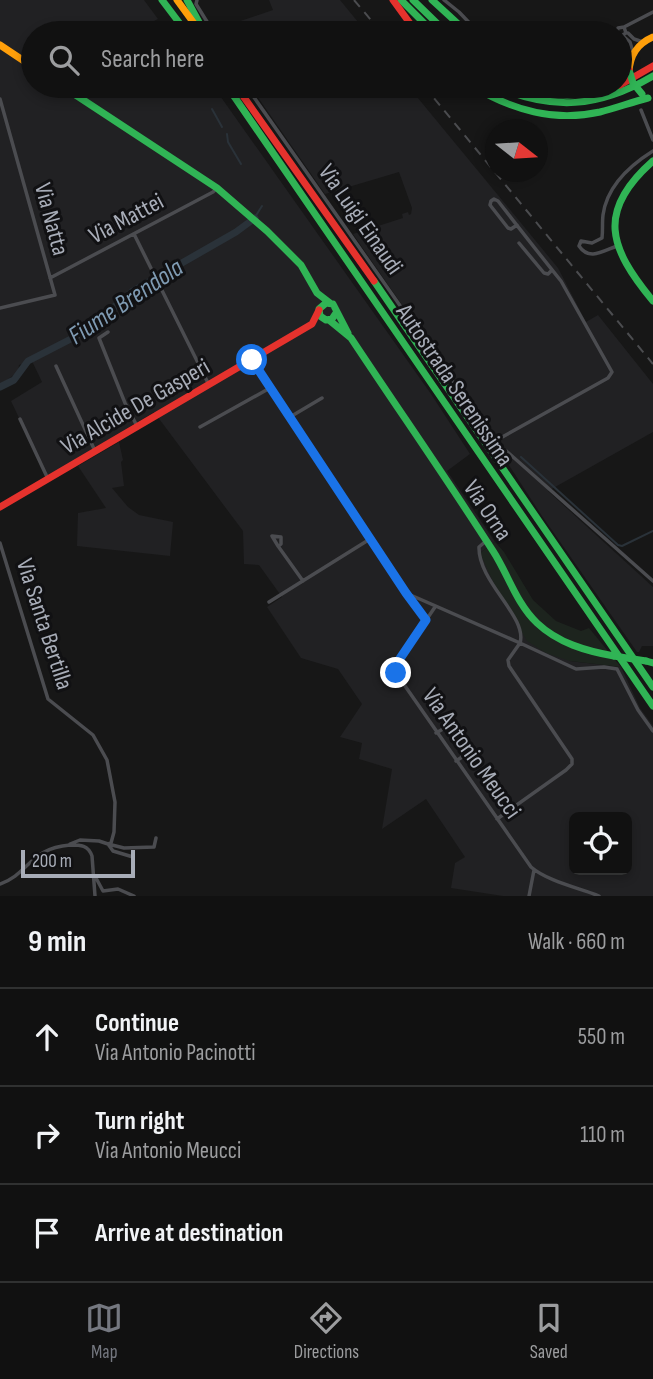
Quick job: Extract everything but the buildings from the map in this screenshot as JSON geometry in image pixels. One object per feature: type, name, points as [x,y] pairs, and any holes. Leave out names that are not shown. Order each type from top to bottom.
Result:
[{"type":"main road","points":[[165,0],[181,21]]},
{"type":"main road","points":[[177,0],[193,21]]},
{"type":"main road","points":[[187,0],[197,21]]},
{"type":"main road","points":[[393,0],[409,21]]},
{"type":"main road","points":[[401,0],[422,21]]},
{"type":"main road","points":[[413,0],[435,21]]},
{"type":"main road","points":[[432,0],[455,21]]},
{"type":"main road","points":[[632,58],[643,42],[653,37]]},
{"type":"main road","points":[[0,45],[21,59]]},
{"type":"main road","points":[[632,78],[653,66]]},
{"type":"main road","points":[[632,87],[653,76]]},
{"type":"main road","points":[[493,98],[502,103],[549,114],[594,113],[647,97],[632,80]]},
{"type":"main road","points":[[80,98],[217,188],[248,215],[300,265],[317,293],[335,307],[351,338]]},
{"type":"main road","name":"Autostrada Serenissima","points":[[235,98],[653,706]]},
{"type":"main road","name":"Autostrada Serenissima","points":[[244,98],[653,687]]},
{"type":"main road","points":[[528,98],[576,104],[606,98]]},
{"type":"main road","points":[[653,161],[632,178],[620,198],[614,224],[617,246],[627,269],[653,301]]},
{"type":"main road","points":[[317,293],[320,316],[327,320],[337,313]]},
{"type":"main road","points":[[312,324],[324,304],[330,303]]},
{"type":"main road","name":"Via Alcide De Gasperi","points":[[0,507],[312,324],[327,320]]},
{"type":"main road","name":"Via Orna","points":[[327,320],[351,338],[486,541],[522,606],[537,624],[567,643],[589,651],[649,662]]},
{"type":"street","points":[[197,0],[196,4],[207,21]]},
{"type":"street","points":[[444,0],[468,21]]},
{"type":"street","points":[[632,25],[653,12]]},
{"type":"street","points":[[632,36],[643,42]]},
{"type":"street","points":[[632,49],[633,53]]},
{"type":"street","name":"Via Luigi Einaudi","points":[[254,98],[495,441],[653,581]]},
{"type":"street","name":"Via Natta","points":[[0,99],[55,295],[0,308]]},
{"type":"street","points":[[641,110],[653,140]]},
{"type":"street","points":[[617,246],[592,255],[579,246],[581,241],[592,243],[602,238],[605,209],[614,187],[623,174],[653,151]]},
{"type":"street","name":"Via Mattei","points":[[50,278],[217,188]]},
{"type":"street","points":[[495,441],[608,378],[612,372],[565,286],[552,270],[517,225],[498,201],[491,201],[490,205],[508,228],[517,225]]},
{"type":"street","points":[[134,234],[209,385]]},
{"type":"street","points":[[519,243],[544,274],[552,270]]},
{"type":"street","points":[[108,332],[99,338],[137,426]]},
{"type":"street","points":[[252,360],[426,620]]},
{"type":"street","points":[[56,366],[95,451]]},
{"type":"street","points":[[200,427],[270,388]]},
{"type":"street","points":[[290,417],[322,398]]},
{"type":"street","name":"Via Alcide De Gasperi","points":[[20,419],[48,479]]},
{"type":"street","points":[[270,602],[370,539]]},
{"type":"street","points":[[486,541],[479,547],[482,569],[518,624],[522,637],[508,663],[568,751],[572,764],[497,819]]},
{"type":"street","name":"Via Santa Bertilla","points":[[0,543],[48,699],[93,735],[107,760],[115,802],[114,832],[111,843],[108,844]]},
{"type":"street","points":[[278,546],[303,580]]},
{"type":"street","points":[[406,593],[576,669],[617,669],[638,710],[653,731]]},
{"type":"street","points":[[421,614],[422,606],[429,604]]},
{"type":"street","name":"Via Antonio Meucci","points":[[435,607],[394,670],[534,870]]},
{"type":"street","points":[[436,733],[443,729],[448,730],[463,752],[462,757],[456,761]]},
{"type":"street","points":[[68,845],[86,839],[124,848],[154,847],[156,838]]},
{"type":"street","points":[[108,844],[113,851],[133,857]]},
{"type":"street","points":[[0,884],[8,881],[48,848],[81,845],[90,851],[95,896]]},
{"type":"street","points":[[529,896],[534,870],[583,892],[599,896]]},
{"type":"street","points":[[94,873],[103,891],[118,889],[134,896]]},
{"type":"shaded area","points":[[0,0],[144,0],[158,19],[21,21],[21,98],[221,98],[431,394],[470,454],[447,471],[495,542],[480,553],[570,661],[621,667],[640,708],[653,726],[653,896],[503,896],[451,888],[455,863],[465,857],[426,799],[382,829],[392,769],[359,759],[362,743],[340,737],[362,704],[338,669],[301,658],[267,607],[282,597],[259,565],[244,564],[243,531],[154,412],[47,477],[11,401],[42,382],[32,361],[19,365],[18,372],[0,385]]},
{"type":"shaded area","points":[[269,0],[340,0],[357,21],[241,21],[273,10]]},
{"type":"shaded area","points":[[258,98],[418,98],[558,268],[586,322],[598,315],[653,384],[653,432],[548,491],[653,587],[653,646],[642,646],[637,652],[542,516],[497,447],[496,437],[353,234],[403,218],[402,214],[411,214],[412,208],[399,172],[325,194]]},
{"type":"shaded area","points":[[119,442],[124,486],[112,488],[128,507],[139,515],[173,522],[170,556],[77,546],[78,513],[106,508],[78,466]]},
{"type":"shaded area","points":[[495,542],[533,600],[556,621],[581,631],[589,628],[621,667],[570,661],[546,653],[527,641],[497,590],[480,553]]},
{"type":"waterway","points":[[212,109],[222,127]]},
{"type":"waterway","points":[[227,134],[228,142],[241,164]]},
{"type":"waterway","points":[[255,217],[262,206]]},
{"type":"waterway","name":"Fiume Brendola","points":[[0,387],[14,380],[28,361],[100,324],[113,308],[133,291],[236,232],[255,218]]},
{"type":"waterway","points":[[521,457],[618,545],[622,546],[653,531]]},
{"type":"railway","points":[[354,0],[372,21]]},
{"type":"railway","points":[[434,98],[653,364]]},
{"type":"traffic: fast","points":[[162,0],[178,21]]},
{"type":"traffic: fast","points":[[187,0],[198,21]]},
{"type":"traffic: fast","points":[[401,0],[422,21]]},
{"type":"traffic: fast","points":[[413,0],[435,21]]},
{"type":"traffic: fast","points":[[432,0],[455,21]]},
{"type":"traffic: fast","points":[[632,87],[653,76]]},
{"type":"traffic: fast","points":[[632,80],[642,94]]},
{"type":"traffic: fast","points":[[80,98],[217,188],[301,265],[317,293],[330,303]]},
{"type":"traffic: fast","points":[[235,98],[653,706]]},
{"type":"traffic: fast","points":[[496,98],[534,112],[567,116],[600,112],[648,98]]},
{"type":"traffic: fast","points":[[532,98],[556,102],[602,98]]},
{"type":"traffic: fast","points":[[653,161],[635,179],[623,197],[616,213],[615,230],[626,264],[653,301]]},
{"type":"traffic: fast","points":[[374,281],[653,687]]},
{"type":"traffic: fast","points":[[336,313],[332,319],[326,320],[320,316],[319,309],[326,303],[333,304],[348,333]]},
{"type":"traffic: fast","points":[[329,320],[351,338],[493,551],[530,615],[545,630],[563,641],[614,656]]},
{"type":"traffic: fast","points":[[614,656],[646,661]]},
{"type":"traffic: fast","points":[[646,661],[653,663]]},
{"type":"traffic: slow","points":[[177,0],[192,21]]},
{"type":"traffic: slow","points":[[632,58],[643,43],[653,37]]},
{"type":"traffic: slow","points":[[0,45],[21,59]]},
{"type":"traffic: jam","points":[[393,0],[408,21]]},
{"type":"traffic: jam","points":[[632,78],[653,66]]},
{"type":"traffic: jam","points":[[244,98],[374,281]]},
{"type":"traffic: jam","points":[[0,507],[312,324],[319,310]]},
{"type":"route","points":[[252,360],[426,620],[397,663],[394,670],[396,673]]}]
